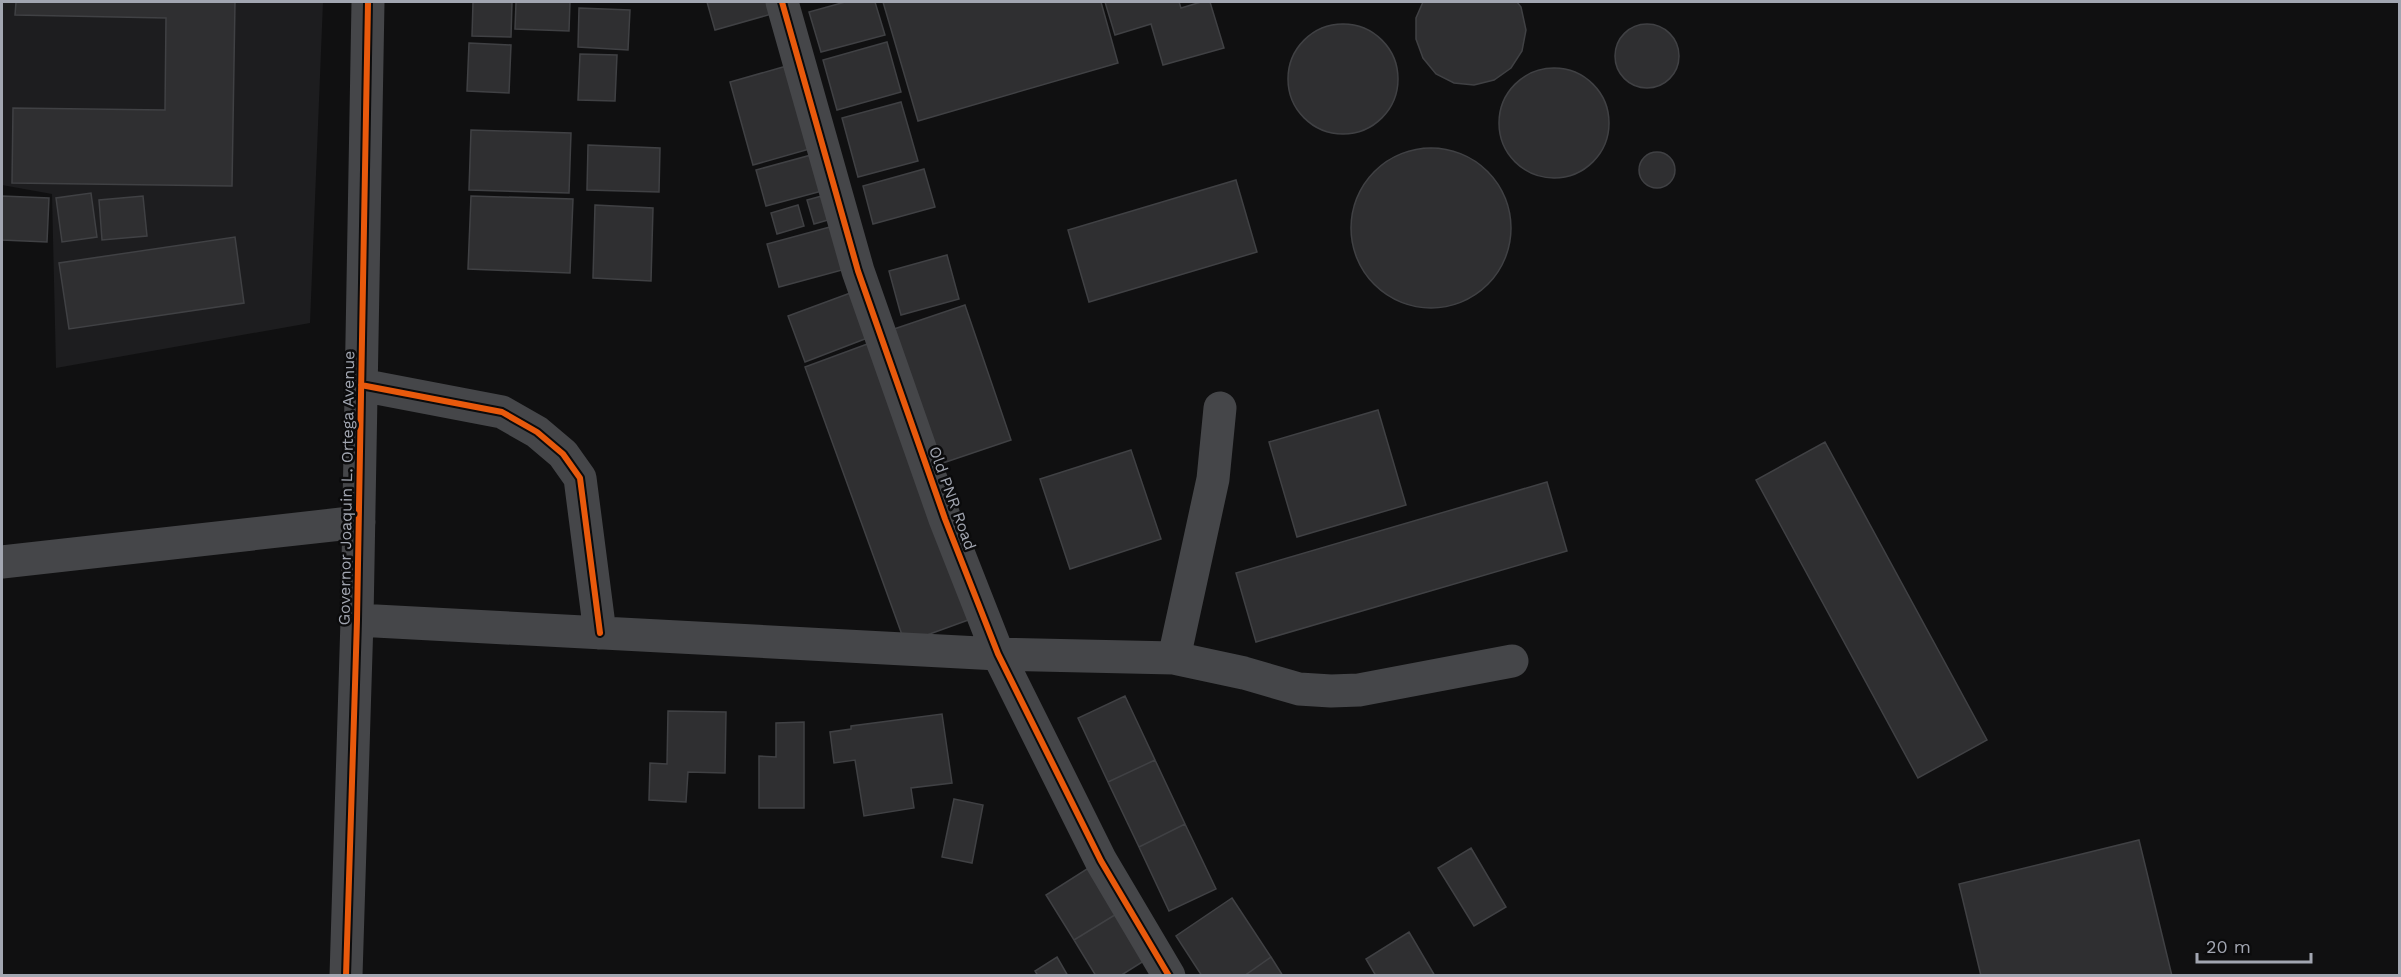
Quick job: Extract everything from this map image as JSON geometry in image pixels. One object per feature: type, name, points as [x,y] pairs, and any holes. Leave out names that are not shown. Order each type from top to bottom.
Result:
[{"type":"street","name":"Governor Joaquin L. Ortega Avenue","points":[[346,975],[357,620],[368,2]]},
{"type":"street","name":"Old PNR Road","points":[[782,2],[858,271],[945,519],[998,654],[1101,861],[1169,975]]},
{"type":"street","points":[[361,386],[502,412],[537,432],[563,454],[580,478],[600,633]]},
{"type":"street","points":[[1174,658],[1213,479],[1220,408]]},
{"type":"street","points":[[2,562],[359,522]]},
{"type":"street","points":[[357,620],[998,654],[1174,658],[1244,673],[1299,689],[1331,691],[1359,690],[1512,661]]},
{"type":"shaded area","points":[[2,2],[323,2],[310,323],[56,368],[52,194],[2,185]]},
{"type":"building","points":[[16,2],[235,2],[232,186],[12,183],[13,108],[165,110],[166,18],[15,15]]},
{"type":"building","points":[[473,2],[512,2],[511,37],[472,36]]},
{"type":"building","points":[[516,2],[570,2],[569,31],[515,29]]},
{"type":"building","points":[[707,2],[772,2],[775,13],[715,30]]},
{"type":"building","points":[[845,2],[875,2],[885,35],[821,52],[809,12]]},
{"type":"building","points":[[883,2],[1101,2],[1118,63],[918,121]]},
{"type":"building","points":[[1105,2],[1179,2],[1181,8],[1201,2],[1210,2],[1224,48],[1163,65],[1151,24],[1115,35]]},
{"type":"building","points":[[1423,2],[1517,2],[1521,7],[1526,30],[1522,51],[1511,68],[1494,80],[1474,85],[1454,83],[1436,74],[1423,58],[1416,39],[1416,18]]},
{"type":"building","points":[[579,8],[630,10],[628,50],[578,47]]},
{"type":"building","points":[[1343,24],[1364,28],[1382,40],[1394,58],[1398,79],[1394,100],[1382,118],[1364,130],[1343,134],[1322,130],[1304,118],[1292,100],[1288,79],[1292,58],[1304,40],[1322,28]]},
{"type":"building","points":[[1647,24],[1665,30],[1673,38],[1679,56],[1673,74],[1665,82],[1647,88],[1629,82],[1621,74],[1615,56],[1621,38],[1629,30]]},
{"type":"building","points":[[887,42],[901,92],[837,110],[823,60]]},
{"type":"building","points":[[469,43],[511,45],[509,93],[467,91]]},
{"type":"building","points":[[580,54],[617,55],[615,101],[578,100]]},
{"type":"building","points":[[790,65],[813,148],[753,165],[730,82]]},
{"type":"building","points":[[1554,68],[1575,72],[1593,84],[1605,102],[1609,123],[1605,144],[1593,162],[1575,174],[1554,178],[1533,174],[1515,162],[1503,144],[1499,123],[1503,102],[1515,84],[1533,72]]},
{"type":"building","points":[[901,102],[918,161],[858,177],[842,118]]},
{"type":"building","points":[[471,130],[571,133],[569,193],[469,190]]},
{"type":"building","points":[[588,145],[660,148],[659,192],[587,190]]},
{"type":"building","points":[[1431,148],[1447,149],[1462,154],[1476,161],[1488,171],[1498,183],[1505,197],[1510,212],[1510,244],[1505,259],[1498,273],[1488,285],[1476,295],[1462,302],[1447,307],[1431,308],[1415,307],[1400,302],[1386,295],[1374,285],[1364,273],[1357,259],[1352,244],[1351,228],[1352,212],[1357,197],[1364,183],[1374,171],[1386,161],[1400,154],[1415,149]]},
{"type":"building","points":[[1657,152],[1670,157],[1675,170],[1670,183],[1657,188],[1644,183],[1639,170],[1644,157]]},
{"type":"building","points":[[811,155],[822,191],[766,206],[756,170]]},
{"type":"building","points":[[924,169],[935,207],[873,224],[863,186]]},
{"type":"building","points":[[1236,180],[1257,252],[1089,302],[1068,230]]},
{"type":"building","points":[[91,193],[97,237],[62,242],[56,198]]},
{"type":"building","points":[[829,194],[835,218],[814,224],[807,200]]},
{"type":"building","points":[[2,196],[49,198],[47,242],[2,240]]},
{"type":"building","points":[[143,196],[147,236],[102,240],[99,200]]},
{"type":"building","points":[[471,196],[573,199],[570,273],[468,269]]},
{"type":"building","points":[[595,205],[653,208],[651,281],[593,278]]},
{"type":"building","points":[[798,205],[804,226],[777,234],[771,213]]},
{"type":"building","points":[[830,227],[842,270],[779,287],[767,244]]},
{"type":"building","points":[[235,237],[244,303],[69,329],[59,263]]},
{"type":"building","points":[[947,255],[959,299],[901,315],[889,271]]},
{"type":"building","points":[[853,292],[870,337],[805,362],[788,316]]},
{"type":"building","points":[[965,305],[1011,440],[940,464],[894,329]]},
{"type":"building","points":[[870,343],[971,619],[905,643],[805,367]]},
{"type":"building","points":[[1378,410],[1406,505],[1297,537],[1269,442]]},
{"type":"building","points":[[1825,442],[1987,740],[1918,778],[1756,480]]},
{"type":"building","points":[[1131,450],[1161,539],[1070,569],[1040,479]]},
{"type":"building","points":[[1547,482],[1567,551],[1256,642],[1236,573]]},
{"type":"building","points":[[1125,696],[1155,760],[1108,782],[1078,718]]},
{"type":"building","points":[[668,711],[726,712],[725,773],[688,772],[686,802],[649,800],[650,763],[667,764]]},
{"type":"building","points":[[942,714],[952,783],[911,788],[914,808],[864,816],[855,760],[834,763],[830,732],[851,729],[851,726]]},
{"type":"building","points":[[804,722],[804,808],[759,808],[759,756],[776,757],[776,723]]},
{"type":"building","points":[[1155,760],[1185,824],[1139,847],[1108,782]]},
{"type":"building","points":[[954,799],[983,805],[972,863],[942,857]]},
{"type":"building","points":[[1185,824],[1216,889],[1169,911],[1139,847]]},
{"type":"building","points":[[2139,840],[2172,976],[1981,976],[1959,884]]},
{"type":"building","points":[[1471,848],[1506,907],[1474,926],[1438,868]]},
{"type":"building","points":[[1090,867],[1118,913],[1074,940],[1046,895]]},
{"type":"building","points":[[1232,898],[1271,957],[1244,976],[1202,976],[1176,936]]},
{"type":"building","points":[[1118,913],[1147,959],[1120,976],[1096,976],[1074,940]]},
{"type":"building","points":[[1409,932],[1435,976],[1376,976],[1366,959]]},
{"type":"building","points":[[1057,957],[1068,976],[1038,976],[1035,971]]},
{"type":"building","points":[[1271,957],[1283,976],[1244,976]]},
{"type":"cycle path","points":[[346,976],[357,620],[368,2]]},
{"type":"cycle path","points":[[782,2],[858,271],[945,519],[998,654],[1101,861],[1169,976]]},
{"type":"cycle path","points":[[361,385],[502,412],[537,432],[563,454],[580,478],[600,633]]}]
